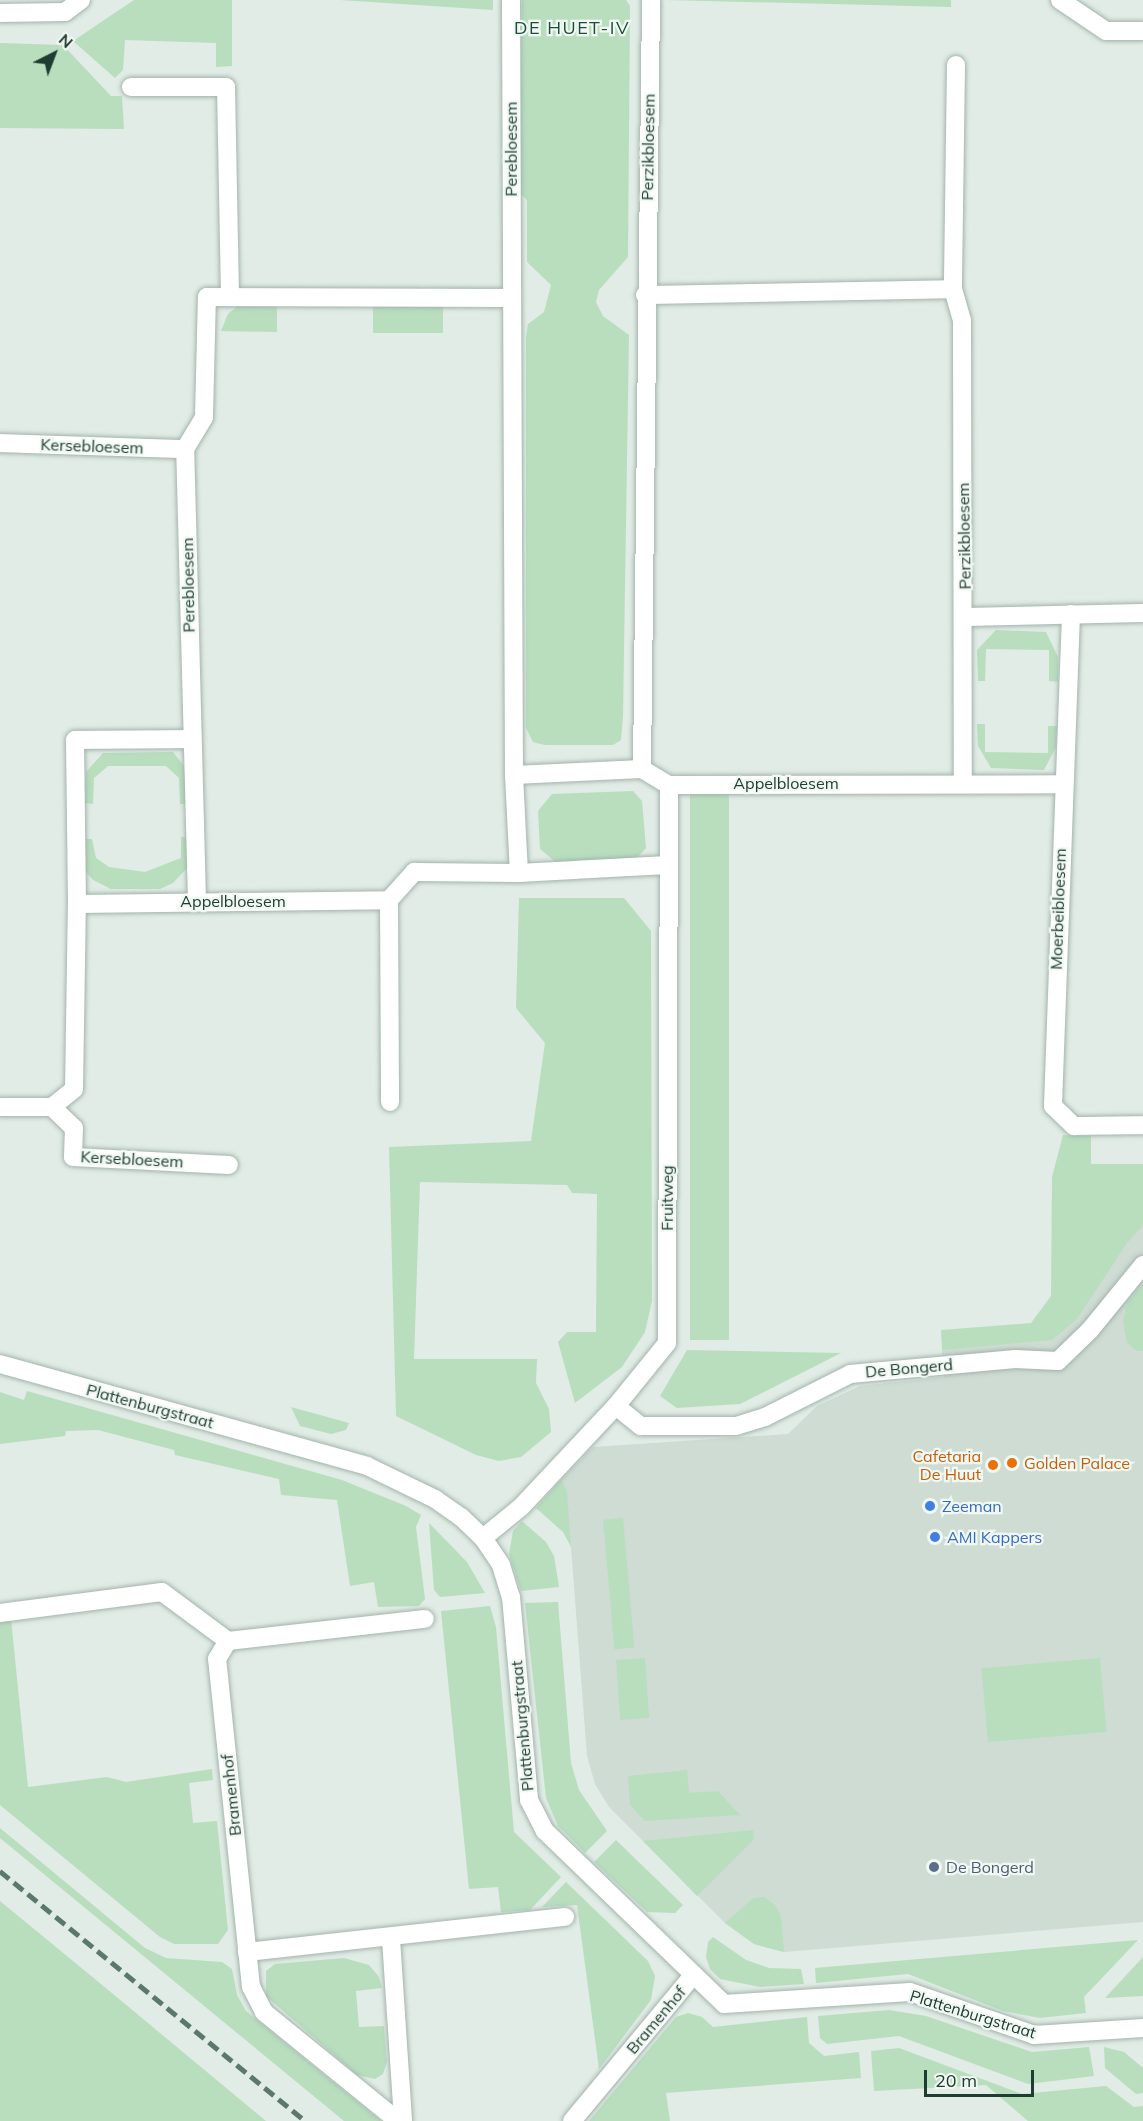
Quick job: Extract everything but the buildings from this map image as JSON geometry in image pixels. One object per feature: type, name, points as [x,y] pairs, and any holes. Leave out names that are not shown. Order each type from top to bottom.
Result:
[{"type":"street","points":[[0,13],[65,12],[81,0]]},
{"type":"street","name":"Perebloesem","points":[[511,0],[510,298],[514,775],[519,873]]},
{"type":"street","name":"Perzikbloesem","points":[[642,769],[645,295],[651,0]]},
{"type":"street","points":[[1060,0],[1106,32],[1143,31]]},
{"type":"street","name":"Perzikbloesem","points":[[956,64],[953,289],[962,320],[965,617],[963,784]]},
{"type":"street","points":[[131,87],[226,87],[230,296]]},
{"type":"street","points":[[645,295],[953,289]]},
{"type":"street","points":[[185,449],[204,417],[207,297],[510,298]]},
{"type":"street","name":"Kersebloesem","points":[[0,443],[185,449]]},
{"type":"street","name":"Perebloesem","points":[[185,449],[197,901]]},
{"type":"street","name":"Moerbeibloesem","points":[[1071,614],[1062,784],[1053,1106],[1074,1126],[1143,1125]]},
{"type":"street","points":[[965,617],[1143,614]]},
{"type":"street","points":[[0,1107],[52,1107],[74,1089],[77,904],[75,740],[191,739]]},
{"type":"street","points":[[514,775],[642,769],[669,785]]},
{"type":"street","name":"Appelbloesem","points":[[669,785],[1062,784]]},
{"type":"street","name":"Fruitweg","points":[[483,1538],[520,1507],[616,1406],[667,1343],[669,785]]},
{"type":"street","points":[[390,1102],[389,900],[414,872],[519,873],[668,865]]},
{"type":"street","name":"Appelbloesem","points":[[77,904],[389,900]]},
{"type":"street","name":"Kersebloesem","points":[[52,1107],[74,1128],[73,1157],[229,1165]]},
{"type":"street","name":"De Bongerd","points":[[616,1406],[640,1426],[736,1426],[765,1416],[850,1374],[887,1368],[1015,1359],[1058,1360],[1090,1330],[1143,1266]]},
{"type":"street","name":"Plattenburgstraat","points":[[0,1364],[367,1466],[435,1498],[483,1538],[501,1565],[511,1597],[529,1800],[545,1831],[724,2004],[910,1992],[1034,2035],[1143,2028]]},
{"type":"street","points":[[0,1613],[162,1592],[228,1641],[425,1619]]},
{"type":"street","name":"Bramenhof","points":[[228,1641],[217,1659],[251,1988],[264,2012],[398,2121]]},
{"type":"street","points":[[246,1952],[391,1939],[565,1917]]},
{"type":"street","points":[[391,1939],[403,2121]]},
{"type":"street","name":"Bramenhof","points":[[572,2121],[693,1975]]},
{"type":"shaded area","points":[[1143,1223],[1143,1922],[784,1952],[754,1944],[725,1923],[609,1807],[595,1784],[587,1756],[571,1547],[561,1480],[593,1447],[788,1434],[817,1406],[860,1386],[944,1377],[942,1350],[1051,1329],[1135,1225]]},
{"type":"green space","points":[[134,0],[232,0],[232,66],[216,67],[216,43],[125,40],[123,70],[115,78],[73,41]]},
{"type":"green space","points":[[340,0],[493,0],[493,10]]},
{"type":"green space","points":[[522,0],[626,0],[630,6],[628,257],[599,290],[596,302],[603,316],[629,335],[623,716],[621,740],[613,745],[545,745],[533,742],[526,728],[526,337],[528,324],[544,312],[551,285],[527,262],[527,200],[519,192]]},
{"type":"green space","points":[[666,0],[951,0],[951,7]]},
{"type":"green space","points":[[0,43],[63,45],[111,96],[122,96],[124,129],[0,128]]},
{"type":"green space","points":[[240,304],[277,305],[277,332],[221,331],[228,314]]},
{"type":"green space","points":[[373,305],[443,305],[443,333],[373,333]]},
{"type":"green space","points":[[996,630],[1046,632],[1058,657],[1058,682],[1049,681],[1049,650],[986,649],[985,681],[978,681],[977,650]]},
{"type":"green space","points":[[977,724],[985,724],[985,752],[1048,753],[1048,726],[1057,726],[1056,747],[1044,770],[991,768],[978,746]]},
{"type":"green space","points":[[173,752],[188,771],[186,804],[180,804],[179,778],[166,766],[108,766],[94,778],[93,804],[85,803],[86,772],[103,753]]},
{"type":"green space","points":[[690,783],[729,783],[729,1340],[690,1340]]},
{"type":"green space","points":[[633,791],[642,801],[646,848],[632,863],[558,864],[540,849],[538,811],[552,794]]},
{"type":"green space","points":[[181,837],[187,837],[187,868],[173,883],[160,889],[111,889],[93,880],[85,871],[84,839],[92,839],[96,858],[109,867],[145,872],[181,858]]},
{"type":"green space","points":[[519,898],[624,898],[651,931],[652,1301],[645,1332],[622,1367],[575,1403],[558,1342],[567,1332],[596,1332],[597,1194],[572,1193],[567,1185],[420,1182],[414,1359],[537,1359],[536,1383],[549,1409],[551,1432],[521,1457],[499,1461],[476,1455],[396,1416],[389,1147],[531,1141],[545,1043],[516,1008]]},
{"type":"green space","points":[[1063,1135],[1091,1136],[1091,1164],[1143,1164],[1143,1225],[1127,1243],[1077,1319],[1052,1340],[942,1350],[941,1330],[1031,1323],[1051,1296],[1052,1177]]},
{"type":"green space","points":[[1143,1284],[1143,1351],[1137,1351],[1127,1343],[1123,1321],[1127,1303]]},
{"type":"green space","points":[[687,1350],[841,1353],[740,1404],[677,1408],[660,1396]]},
{"type":"green space","points":[[27,1391],[342,1480],[406,1506],[421,1515],[416,1527],[425,1599],[419,1606],[378,1607],[374,1582],[350,1586],[337,1500],[281,1495],[279,1479],[175,1455],[174,1450],[98,1430],[66,1431],[65,1436],[0,1444],[0,1392],[24,1400]]},
{"type":"green space","points":[[291,1407],[349,1423],[346,1430],[331,1434],[300,1426]]},
{"type":"green space","points":[[561,1480],[567,1491],[571,1547],[563,1532],[536,1508]]},
{"type":"green space","points":[[623,1518],[634,1648],[614,1649],[603,1520]]},
{"type":"green space","points":[[522,1521],[546,1542],[554,1556],[559,1587],[521,1591],[509,1554],[513,1531]]},
{"type":"green space","points":[[429,1523],[467,1562],[485,1593],[440,1597],[434,1590]]},
{"type":"green space","points":[[558,1602],[571,1763],[579,1790],[607,1831],[585,1853],[558,1826],[546,1798],[525,1603]]},
{"type":"green space","points":[[490,1606],[496,1627],[514,1832],[561,1877],[530,1910],[501,1912],[498,1887],[469,1889],[441,1611]]},
{"type":"green space","points":[[11,1619],[28,1787],[107,1777],[126,1782],[212,1769],[213,1780],[189,1783],[193,1823],[217,1821],[228,1930],[218,1944],[174,1944],[160,1937],[0,1805],[0,1620]]},
{"type":"green space","points":[[645,1658],[649,1718],[620,1720],[616,1660]]},
{"type":"green space","points":[[1100,1658],[1106,1732],[988,1742],[981,1668]]},
{"type":"green space","points":[[687,1770],[689,1793],[718,1791],[740,1815],[645,1821],[630,1805],[628,1776]]},
{"type":"green space","points":[[0,1828],[145,1948],[166,1958],[222,1962],[232,1969],[237,1995],[246,2011],[381,2121],[344,2121],[0,1838]]},
{"type":"green space","points":[[753,1830],[754,1839],[697,1896],[643,1841]]},
{"type":"green space","points":[[616,1840],[683,1905],[675,1913],[647,1912],[594,1862]]},
{"type":"green space","points":[[566,1882],[648,1961],[655,1976],[651,2000],[599,2069],[577,1905],[542,1907]]},
{"type":"green space","points":[[764,1897],[775,1905],[781,1916],[784,1952],[754,1944],[725,1923],[753,1898]]},
{"type":"green space","points":[[0,1901],[107,1989],[266,2121],[0,2121]]},
{"type":"green space","points":[[713,1937],[746,1960],[769,1968],[801,1969],[804,1984],[760,1987],[720,1979],[710,1969],[706,1957],[708,1942]]},
{"type":"green space","points":[[1138,1940],[1084,1997],[1086,2013],[1040,2018],[1003,2011],[908,1974],[816,1983],[815,1968]]},
{"type":"green space","points":[[1143,1957],[1143,1996],[1105,1998]]},
{"type":"green space","points":[[344,1958],[369,1965],[379,1977],[382,1988],[356,1991],[359,2027],[384,2026],[387,2062],[383,2074],[375,2079],[357,2075],[266,1996],[266,1971],[275,1964]]},
{"type":"green space","points":[[889,2010],[926,2016],[1032,2052],[1089,2047],[1094,2076],[1028,2084],[899,2036],[827,2044],[820,2038],[818,2016]]},
{"type":"green space","points":[[688,2013],[702,2017],[713,2027],[807,2017],[809,2043],[824,2056],[859,2052],[861,2078],[666,2093],[670,2121],[589,2121],[676,2017]]},
{"type":"green space","points":[[1104,2047],[1124,2052],[1143,2068],[1143,2093],[1136,2094],[1105,2068]]},
{"type":"green space","points":[[899,2048],[1022,2094],[1106,2086],[1134,2107],[1143,2106],[1143,2121],[1028,2121],[986,2085],[874,2091],[871,2051]]},
{"type":"railway","points":[[0,1871],[305,2121]]},
{"type":"place","name":"Golden Palace","points":[[1012,1463]]},
{"type":"place","name":"Cafetaria De Huut","points":[[993,1465]]},
{"type":"place","name":"Zeeman","points":[[930,1506]]},
{"type":"place","name":"AMI Kappers","points":[[935,1537]]},
{"type":"place","name":"De Bongerd","points":[[934,1867]]},
{"type":"district","name":"DE HUET-IV","points":[[572,28]]}]
